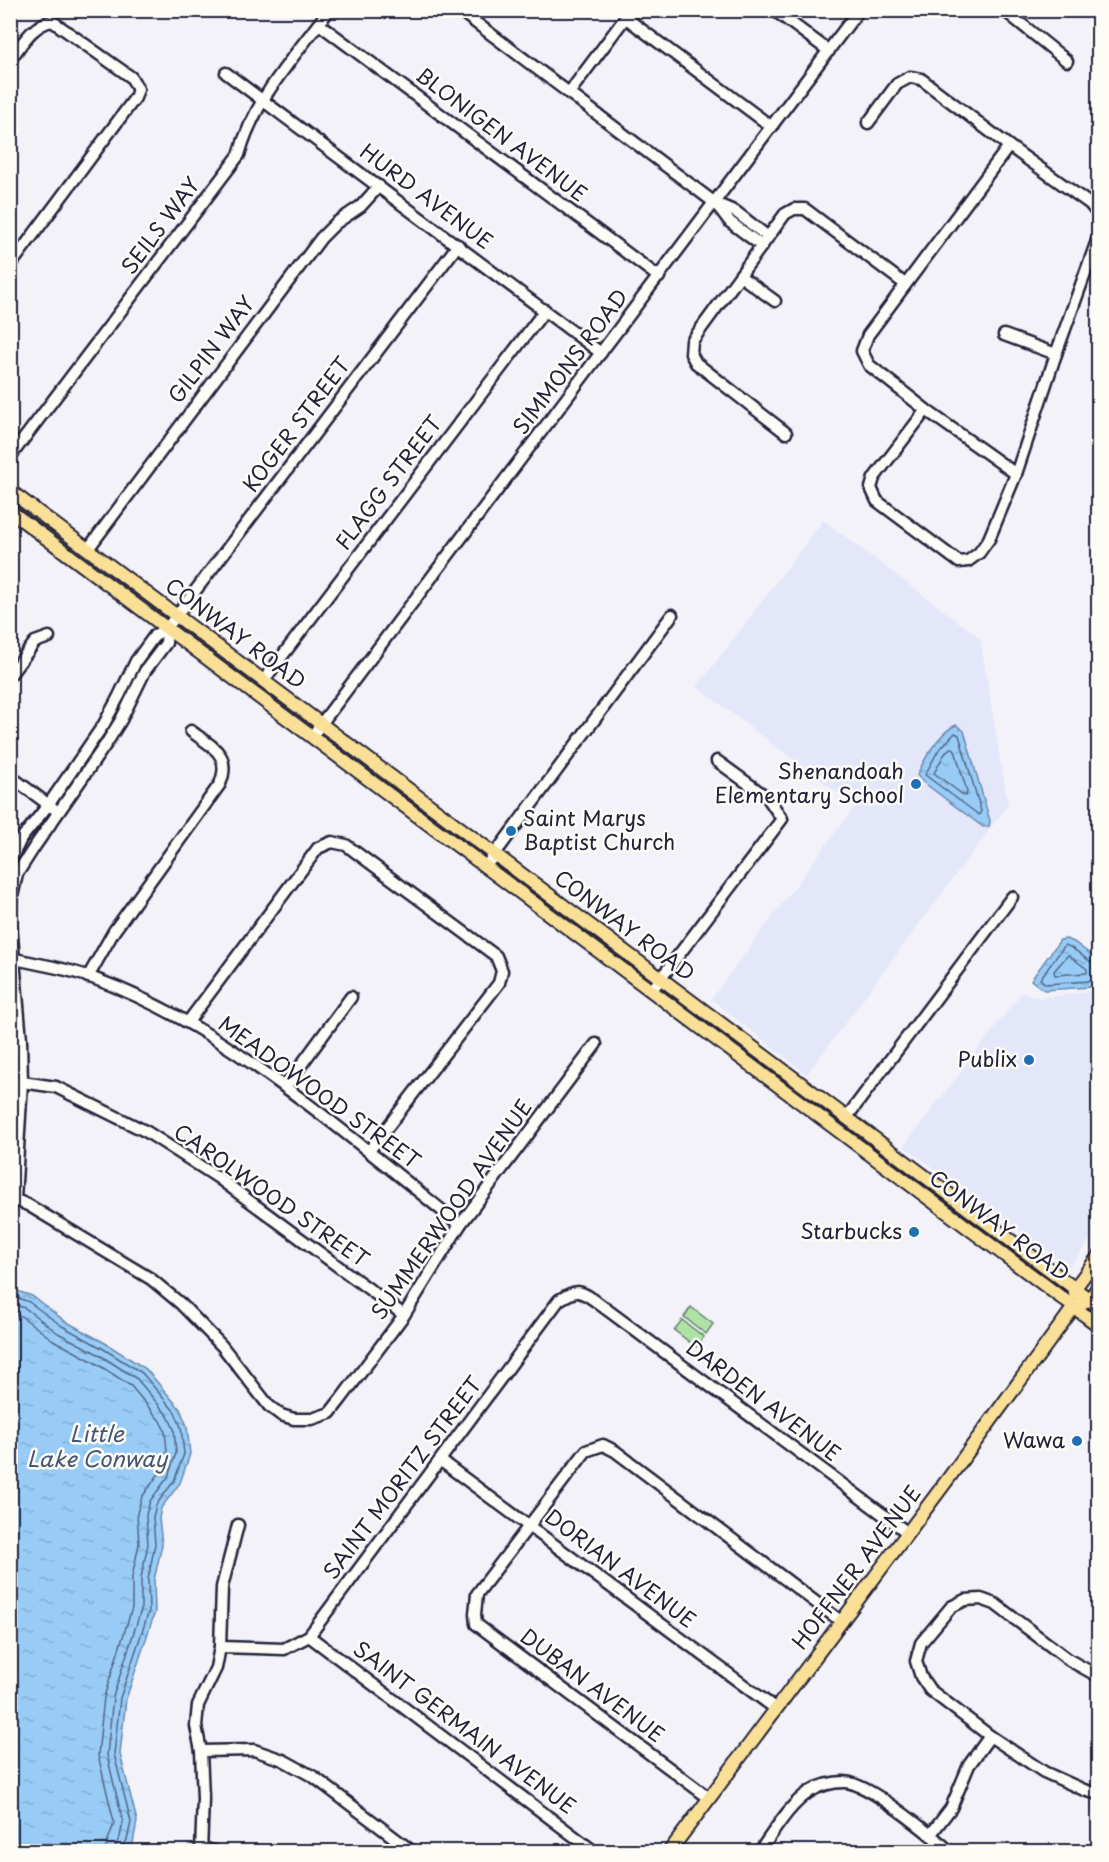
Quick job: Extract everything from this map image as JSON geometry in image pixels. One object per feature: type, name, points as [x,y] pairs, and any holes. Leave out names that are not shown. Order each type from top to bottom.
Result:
[{"type":"main road","name":"CONWAY ROAD","points":[[10,491],[1094,1302]]},
{"type":"main road","points":[[10,505],[39,520],[56,525]]},
{"type":"main road","name":"CONWAY ROAD","points":[[10,511],[1098,1325]]},
{"type":"main road","points":[[836,1128],[858,1137],[892,1163],[907,1162]]},
{"type":"main road","points":[[896,1174],[913,1175],[936,1192],[956,1199]]},
{"type":"main road","points":[[1074,1307],[1075,1288],[1098,1257]]},
{"type":"main road","name":"HOFFNER AVENUE","points":[[669,1851],[842,1622],[1074,1307],[1094,1302],[1098,1287]]},
{"type":"street","name":"SEILS WAY","points":[[10,457],[239,155],[244,133],[262,100],[329,10]]},
{"type":"street","points":[[459,10],[715,203],[730,222],[765,241]]},
{"type":"street","points":[[774,10],[829,51]]},
{"type":"street","name":"SIMMONS ROAD","points":[[312,736],[859,10]]},
{"type":"street","points":[[1004,10],[1067,61]]},
{"type":"street","points":[[569,93],[628,14],[772,127]]},
{"type":"street","points":[[10,60],[32,30],[44,22],[52,21],[131,77],[138,89],[135,98],[10,266]]},
{"type":"street","name":"BLONIGEN AVENUE","points":[[319,24],[659,278]]},
{"type":"street","name":"HURD AVENUE","points":[[226,73],[602,353]]},
{"type":"street","points":[[868,123],[897,84],[910,77],[921,79],[1090,204],[1098,214]]},
{"type":"street","points":[[1009,146],[868,335],[862,351],[869,365],[926,410],[1016,474]]},
{"type":"street","name":"GILPIN WAY","points":[[88,549],[321,238],[361,206],[379,186]]},
{"type":"street","points":[[786,433],[696,363],[691,354],[692,341],[785,214],[794,209],[805,209],[905,284]]},
{"type":"street","points":[[926,410],[874,478],[871,488],[877,501],[959,562],[968,561],[989,539],[1016,474],[1098,238]]},
{"type":"street","name":"KOGER STREET","points":[[167,628],[458,244]]},
{"type":"street","points":[[740,276],[775,301]]},
{"type":"street","name":"FLAGG STREET","points":[[264,681],[545,310]]},
{"type":"street","points":[[1004,335],[1056,354]]},
{"type":"street","points":[[486,866],[672,615]]},
{"type":"street","points":[[10,861],[21,839],[49,804],[104,724],[136,661],[155,635],[167,628]]},
{"type":"street","points":[[13,1199],[13,1083],[21,1040],[10,925],[11,901],[17,874],[121,720],[145,672],[166,643],[167,628]]},
{"type":"street","points":[[10,675],[35,642],[49,637]]},
{"type":"street","points":[[88,977],[114,931],[220,784],[224,773],[224,761],[219,752],[191,731]]},
{"type":"street","points":[[652,990],[782,819],[768,798],[717,761]]},
{"type":"street","points":[[10,776],[59,813]]},
{"type":"street","points":[[188,1022],[318,848],[332,842],[346,845],[496,956],[502,971],[499,983],[369,1152]]},
{"type":"street","points":[[847,1118],[1012,897]]},
{"type":"street","name":"MEADOWOOD STREET","points":[[12,958],[88,977],[137,996],[188,1022],[239,1053],[285,1087],[460,1225]]},
{"type":"street","points":[[285,1087],[351,997]]},
{"type":"street","name":"SUMMERWOOD AVENUE","points":[[13,1199],[28,1205],[151,1279],[181,1304],[222,1346],[269,1406],[281,1415],[294,1419],[312,1419],[330,1413],[341,1399],[404,1315],[460,1225],[596,1044]]},
{"type":"street","points":[[765,1076],[778,1065]]},
{"type":"street","points":[[778,1065],[780,1086]]},
{"type":"street","points":[[10,1070],[13,1083]]},
{"type":"street","name":"CAROLWOOD STREET","points":[[13,1083],[56,1087],[147,1132],[217,1177],[404,1315]]},
{"type":"street","name":"SAINT MORITZ STREET","points":[[220,1647],[284,1649],[309,1636],[559,1300],[572,1292],[581,1291],[594,1300]]},
{"type":"street","name":"DARDEN AVENUE","points":[[594,1300],[908,1533]]},
{"type":"street","points":[[530,1526],[586,1451],[603,1445],[615,1451],[842,1622]]},
{"type":"street","name":"DORIAN AVENUE","points":[[441,1461],[776,1709]]},
{"type":"street","points":[[216,1851],[201,1849],[203,1798],[201,1751],[196,1726],[198,1705],[216,1668],[220,1647],[222,1587],[238,1525]]},
{"type":"street","name":"DUBAN AVENUE","points":[[530,1526],[477,1594],[476,1624],[710,1798]]},
{"type":"street","points":[[1098,1676],[1069,1660],[995,1604],[981,1599],[965,1600],[951,1607],[921,1643],[916,1661],[921,1677],[930,1690],[990,1736],[1044,1772],[1098,1794]]},
{"type":"street","name":"SAINT GERMAIN AVENUE","points":[[309,1636],[595,1851]]},
{"type":"street","points":[[931,1834],[951,1808],[969,1765],[990,1736]]},
{"type":"street","points":[[201,1751],[254,1750],[283,1760],[314,1778],[413,1851]]},
{"type":"street","points":[[759,1851],[793,1806],[808,1793],[823,1786],[844,1782],[856,1784],[880,1798],[951,1851]]},
{"type":"shaded area","name":"Shenandoah Elementary School","points":[[823,520],[980,638],[1008,805],[807,1074],[711,999],[855,806],[697,687]]},
{"type":"shaded area","points":[[1022,992],[1039,998],[1090,992],[1098,998],[1098,1230],[1069,1267],[904,1146]]},
{"type":"green space","points":[[691,1307],[713,1324],[706,1334],[684,1317]]},
{"type":"green space","points":[[682,1320],[704,1337],[696,1347],[674,1330]]},
{"type":"water","points":[[956,725],[964,731],[990,821],[989,826],[983,827],[917,775],[938,740]]},
{"type":"water","points":[[1066,939],[1074,942],[1098,960],[1098,990],[1090,987],[1044,990],[1031,980],[1060,940]]},
{"type":"water","name":"Little Lake Conway","points":[[11,1289],[32,1296],[65,1321],[146,1369],[180,1409],[187,1426],[190,1454],[180,1483],[161,1508],[159,1518],[162,1545],[154,1580],[155,1612],[126,1699],[120,1754],[137,1821],[133,1843],[127,1851],[11,1851]]},
{"type":"place","name":"Shenandoah Elementary School","points":[[916,784]]},
{"type":"place","name":"Saint Marys Baptist Church","points":[[511,831]]},
{"type":"place","name":"Publix","points":[[1029,1060]]},
{"type":"place","name":"Starbucks","points":[[914,1232]]},
{"type":"place","name":"Wawa","points":[[1077,1441]]}]
